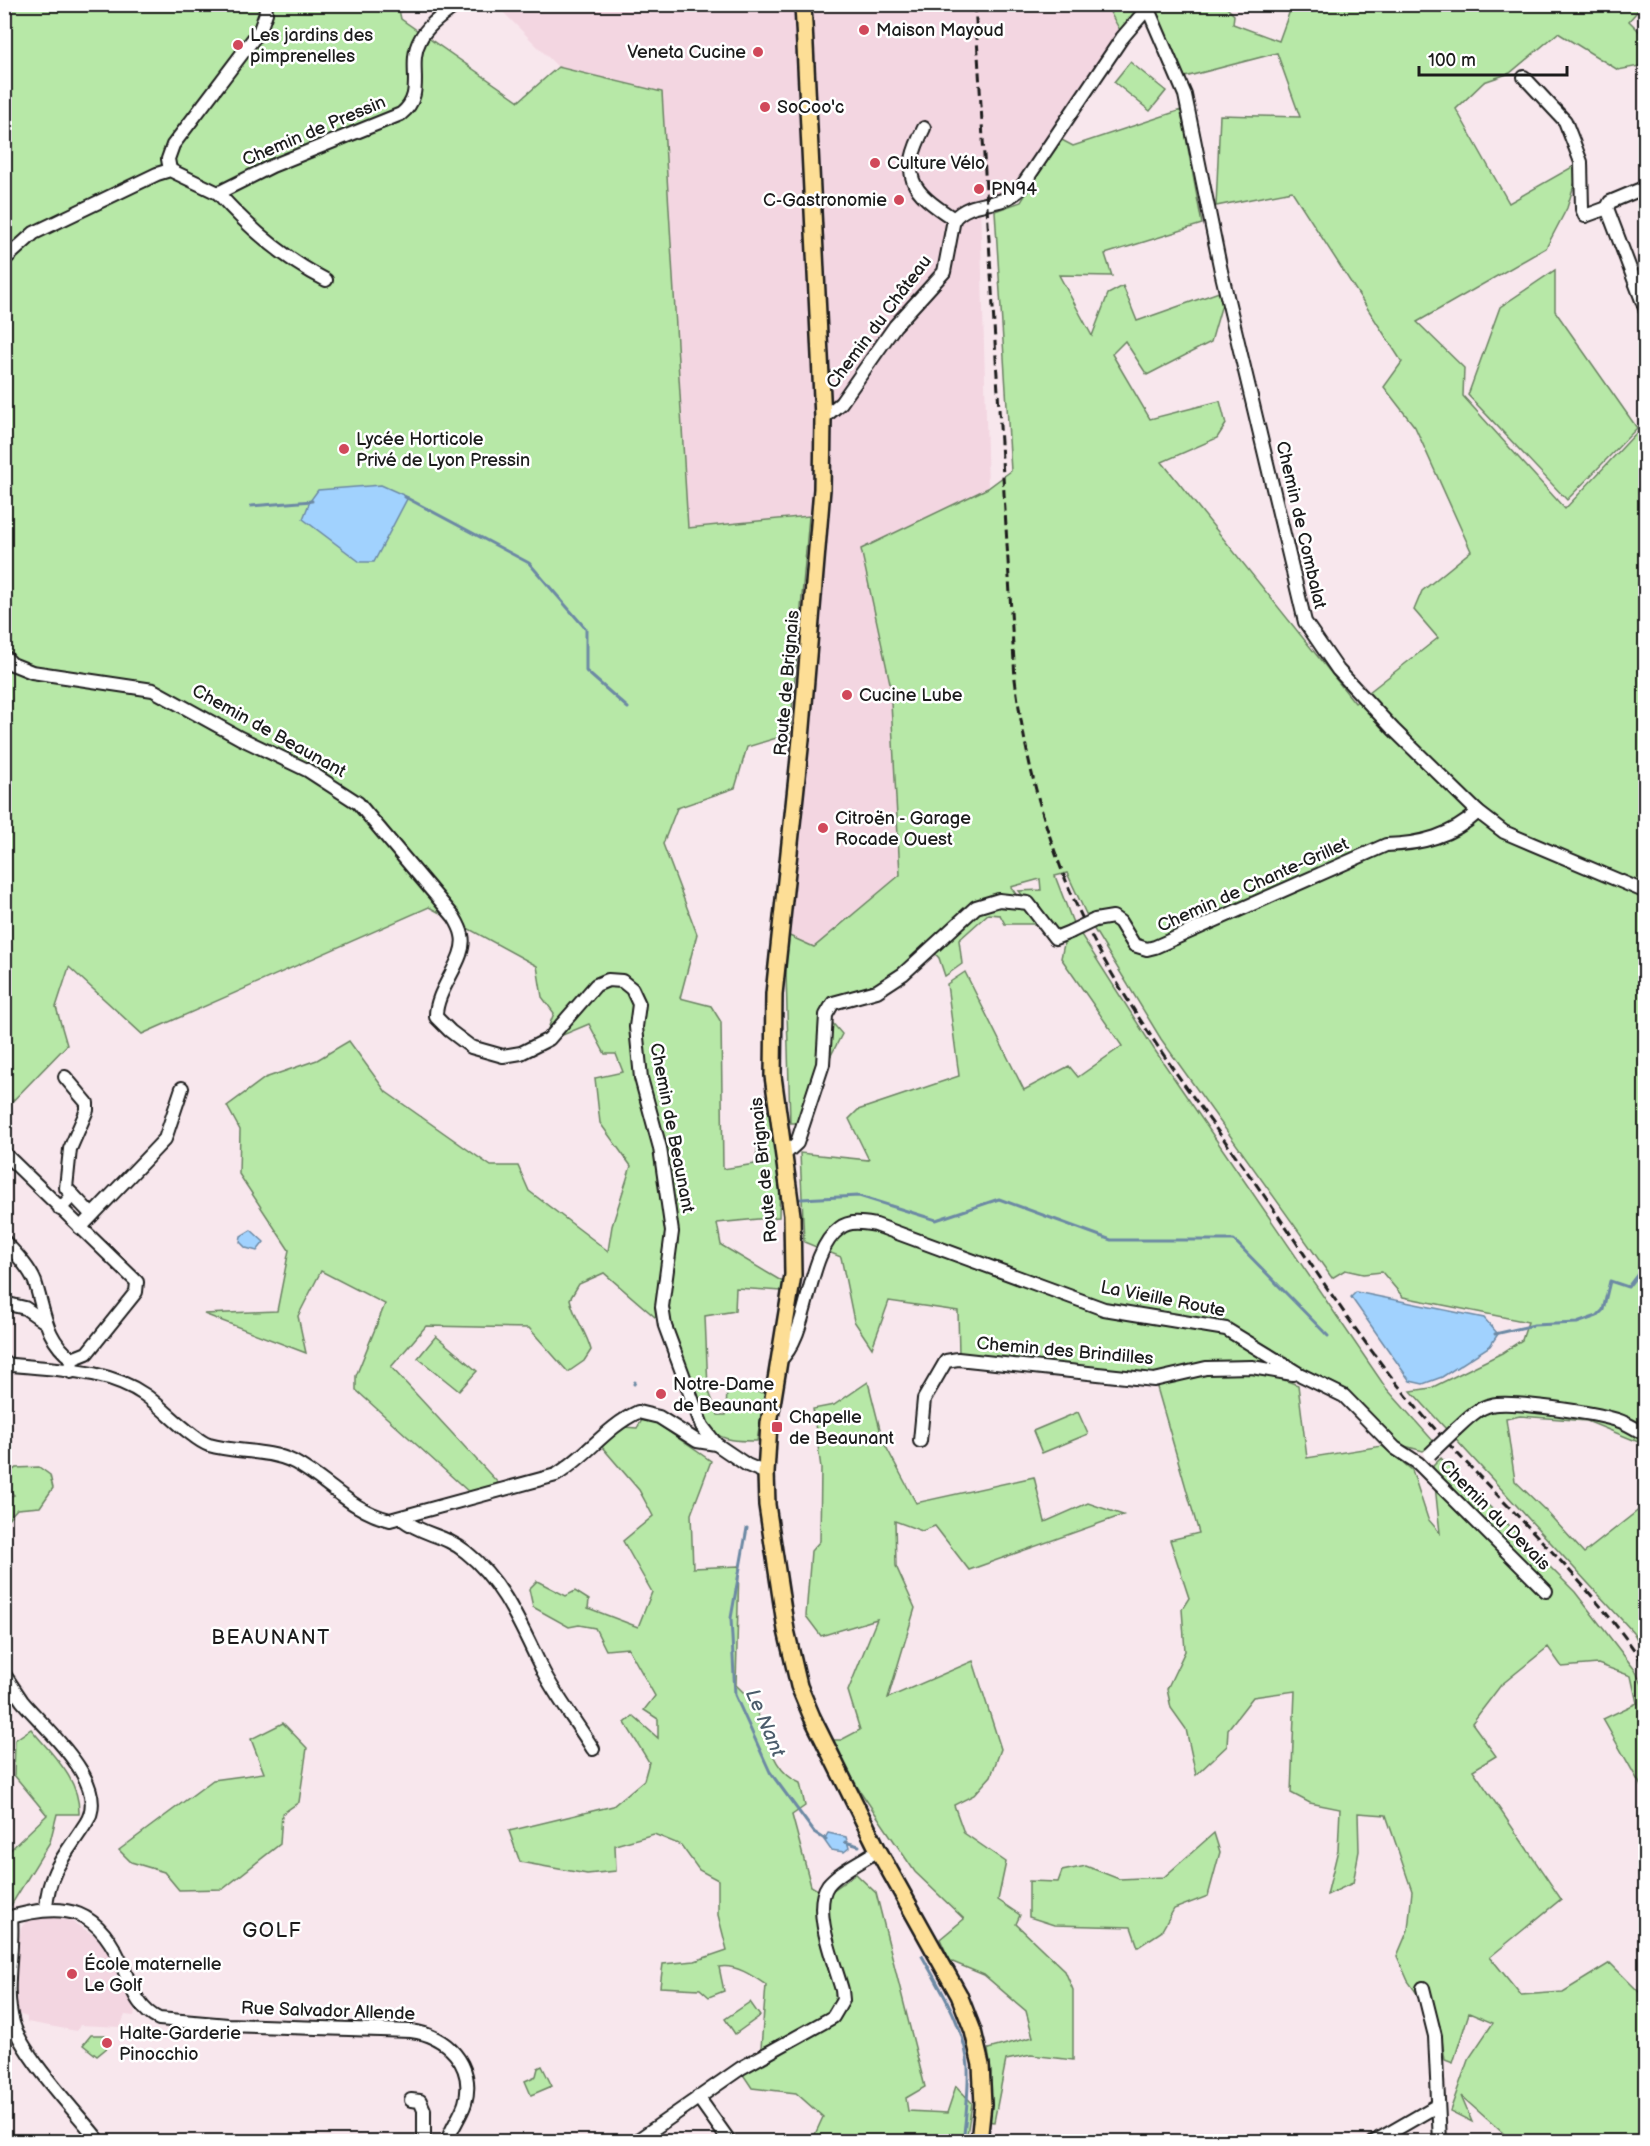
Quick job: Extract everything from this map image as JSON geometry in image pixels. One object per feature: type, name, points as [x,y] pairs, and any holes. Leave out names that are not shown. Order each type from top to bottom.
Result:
[{"type":"main road","name":"Route de Brignais","points":[[803,4],[823,418],[818,561],[789,868],[774,994],[773,1076],[792,1215],[793,1275],[769,1423],[765,1473],[767,1505],[786,1630],[799,1686],[878,1850],[959,1995],[973,2031],[981,2065],[983,2104],[979,2142]]},
{"type":"street","points":[[170,170],[168,159],[173,145],[265,23],[265,4]]},
{"type":"street","name":"Chemin de Pressin","points":[[218,193],[272,166],[401,114],[412,106],[415,93],[415,52],[420,38],[458,4]]},
{"type":"street","points":[[924,128],[910,159],[910,173],[925,197],[954,219],[970,207],[1005,201],[1020,189],[1122,38],[1150,7]]},
{"type":"street","name":"Chemin de Combalat","points":[[1150,7],[1185,95],[1221,271],[1305,622],[1338,670],[1394,730],[1478,812],[1504,832],[1646,892]]},
{"type":"street","points":[[1524,77],[1564,121],[1581,162],[1582,209],[1585,216],[1606,208],[1610,202],[1646,187]]},
{"type":"street","points":[[170,170],[218,193],[232,209],[297,265],[326,280]]},
{"type":"street","points":[[4,260],[34,233],[170,170]]},
{"type":"street","points":[[1606,208],[1646,311]]},
{"type":"street","name":"Chemin du Château","points":[[823,418],[840,403],[896,326],[944,272],[954,219]]},
{"type":"street","name":"Chemin de Beaunant","points":[[4,656],[12,664],[32,672],[153,690],[240,738],[307,770],[358,803],[454,917],[463,936],[460,952],[436,1004],[436,1017],[471,1047],[503,1056],[521,1053],[549,1039],[596,985],[608,980],[622,981],[632,989],[639,1004],[636,1027],[641,1078],[660,1148],[672,1232],[662,1307],[665,1326],[693,1407],[702,1426],[716,1444],[747,1465],[765,1473]]},
{"type":"street","name":"Chemin de Chante-Grillet","points":[[785,1154],[797,1143],[823,1064],[826,1015],[833,1003],[878,991],[903,974],[976,907],[999,900],[1028,903],[1054,938],[1095,920],[1113,917],[1120,922],[1134,945],[1147,949],[1386,845],[1416,844],[1439,836],[1463,824],[1478,812]]},
{"type":"street","points":[[65,1077],[87,1103],[87,1110],[70,1149],[66,1188],[92,1215]]},
{"type":"street","points":[[80,1228],[165,1139],[182,1088]]},
{"type":"street","points":[[5,1154],[137,1282],[136,1292],[87,1353],[72,1359]]},
{"type":"street","points":[[60,1209],[73,1195]]},
{"type":"street","name":"La Vieille Route","points":[[779,1361],[794,1344],[806,1297],[829,1239],[840,1227],[857,1222],[876,1225],[1104,1309],[1226,1329],[1300,1375],[1328,1386],[1344,1396],[1401,1454],[1418,1464]]},
{"type":"street","points":[[4,1241],[34,1280],[48,1334],[59,1350],[72,1359]]},
{"type":"street","points":[[4,1303],[25,1308],[45,1322]]},
{"type":"street","points":[[71,1372],[72,1359]]},
{"type":"street","name":"Chemin des Brindilles","points":[[920,1442],[924,1399],[946,1361],[957,1359],[1154,1380],[1206,1368],[1252,1367],[1300,1375]]},
{"type":"street","points":[[4,1364],[104,1375],[123,1382],[144,1394],[207,1445],[287,1459],[305,1468],[356,1507],[375,1517],[402,1519],[556,1475],[576,1463],[612,1427],[638,1412],[658,1417],[697,1441],[716,1444]]},
{"type":"street","points":[[1418,1464],[1477,1412],[1491,1405],[1513,1404],[1580,1412],[1616,1420],[1646,1435]]},
{"type":"street","name":"Chemin du Devais","points":[[1418,1464],[1546,1591]]},
{"type":"street","points":[[402,1519],[418,1531],[447,1538],[492,1576],[530,1642],[544,1673],[593,1749]]},
{"type":"street","points":[[4,1674],[23,1701],[76,1763],[88,1784],[91,1801],[89,1820],[58,1864],[47,1886],[46,1908]]},
{"type":"street","points":[[635,2142],[741,2068],[824,2023],[840,2009],[843,2000],[842,1990],[824,1925],[823,1895],[829,1884],[878,1850]]},
{"type":"street","name":"Rue Salvador Allende","points":[[8,1918],[46,1908],[78,1915],[105,1933],[119,1955],[137,2000],[148,2013],[159,2019],[228,2025],[411,2031],[438,2037],[449,2045],[457,2058],[466,2083],[465,2103],[447,2142]]},
{"type":"street","points":[[8,1918],[13,1940],[8,1979],[13,2023],[37,2063],[100,2142]]},
{"type":"street","points":[[1423,1988],[1434,2029],[1440,2142]]},
{"type":"street","points":[[698,2097],[730,2142]]},
{"type":"street","points":[[411,2100],[420,2101],[424,2110],[423,2142]]},
{"type":"street","points":[[1374,2142],[1438,2105]]},
{"type":"shaded area","points":[[496,5],[1106,5],[1121,32],[1015,189],[980,203],[988,488],[861,549],[890,683],[906,862],[900,875],[813,947],[785,934],[807,735],[790,734],[808,516],[688,529],[142,166],[662,92],[558,67]]},
{"type":"shaded area","points":[[46,1916],[71,1921],[99,1938],[112,1956],[135,2012],[134,2016],[125,2015],[120,2027],[80,2025],[77,2031],[27,2022],[27,2017],[16,2013],[13,1980],[21,1928],[27,1920]]},
{"type":"green space","points":[[5,5],[398,5],[401,19],[519,101],[558,67],[662,92],[688,528],[809,516],[790,734],[747,747],[735,788],[677,808],[663,844],[697,934],[680,998],[711,1006],[721,1022],[723,1169],[755,1164],[763,1113],[770,1110],[780,1179],[779,1217],[717,1223],[721,1245],[783,1282],[782,1291],[736,1288],[735,1311],[705,1316],[708,1389],[718,1415],[726,1415],[727,1388],[765,1393],[757,1441],[728,1439],[713,1431],[706,1422],[694,1395],[670,1319],[655,1317],[604,1273],[579,1284],[570,1299],[591,1350],[584,1361],[568,1372],[529,1328],[426,1326],[391,1367],[500,1485],[470,1493],[356,1390],[356,1376],[385,1304],[321,1271],[298,1316],[306,1353],[204,1314],[277,1311],[289,1250],[239,1174],[240,1130],[227,1106],[265,1078],[317,1060],[349,1041],[386,1092],[491,1166],[518,1166],[529,1191],[608,1251],[612,1226],[631,1166],[600,1123],[595,1078],[623,1072],[616,1054],[605,1054],[589,1024],[558,1037],[546,1034],[554,1013],[542,997],[537,966],[429,907],[142,1034],[69,967],[56,1007],[67,1045],[5,1109]]},
{"type":"green space","points":[[1106,5],[1143,5],[1121,32]]},
{"type":"green space","points":[[1159,5],[1224,5],[1234,15],[1233,24],[1279,41],[1292,5],[1643,5],[1629,21],[1645,37],[1645,65],[1618,70],[1558,33],[1510,73],[1484,82],[1456,109],[1509,203],[1581,162],[1567,208],[1546,248],[1417,322],[1464,368],[1463,396],[1565,509],[1639,430],[1645,439],[1645,1437],[1641,1443],[1587,1421],[1520,1416],[1506,1419],[1515,1481],[1584,1553],[1645,1505],[1645,1654],[1633,1632],[1411,1391],[1431,1388],[1502,1353],[1522,1340],[1528,1322],[1403,1297],[1382,1272],[1363,1274],[1345,1270],[1332,1278],[1161,1039],[1092,926],[1099,923],[1094,913],[1087,916],[1067,873],[1055,876],[1073,923],[1067,926],[1070,935],[1080,933],[1154,1049],[1386,1388],[1435,1443],[1423,1451],[1401,1445],[1360,1402],[1339,1386],[1291,1362],[1284,1380],[1298,1385],[1307,1458],[1382,1446],[1412,1470],[1428,1519],[1440,1533],[1433,1466],[1441,1458],[1575,1592],[1635,1670],[1645,1690],[1645,1793],[1603,1719],[1637,1703],[1631,1676],[1598,1664],[1562,1667],[1548,1647],[1501,1685],[1472,1723],[1496,1756],[1473,1770],[1561,1899],[1490,1957],[1521,1995],[1563,1992],[1610,1963],[1645,1998],[1645,2141],[1512,2141],[1461,2096],[1472,2122],[1450,2111],[1468,2060],[1493,2023],[1469,2013],[1453,2063],[1445,2060],[1440,2026],[1408,1981],[1397,1956],[1408,1930],[1412,1891],[1386,1815],[1358,1813],[1359,1851],[1353,1883],[1327,1895],[1338,1850],[1340,1809],[1310,1803],[1291,1793],[1295,1691],[1253,1697],[1228,1729],[1227,1746],[1196,1775],[1186,1729],[1171,1708],[1167,1689],[1185,1651],[1182,1609],[1189,1598],[1170,1540],[1199,1533],[1156,1384],[959,1354],[958,1311],[889,1301],[872,1348],[854,1321],[841,1257],[804,1242],[800,1153],[869,1160],[849,1119],[858,1110],[959,1076],[947,984],[965,972],[1024,1090],[1069,1066],[1078,1077],[1122,1046],[1061,958],[1064,944],[1019,891],[1041,890],[1040,879],[1011,887],[1036,924],[1005,924],[1000,915],[988,914],[959,940],[962,964],[945,976],[939,958],[928,946],[899,973],[824,1013],[842,1034],[796,1123],[790,1123],[785,934],[814,947],[900,875],[890,683],[861,549],[988,488],[1011,471],[995,211],[1021,202],[1060,139],[1073,146],[1181,110],[1202,224],[1105,254],[1112,276],[1059,275],[1092,336],[1108,294],[1123,286],[1137,321],[1219,292],[1222,304],[1211,342],[1147,375],[1125,341],[1112,354],[1150,419],[1220,401],[1226,424],[1217,438],[1162,462],[1355,703],[1438,638],[1414,610],[1422,591],[1471,551],[1415,427],[1384,387],[1402,362],[1292,191],[1216,206],[1220,115],[1300,117],[1277,53],[1181,78],[1153,12]]},
{"type":"green space","points":[[1130,62],[1166,91],[1150,111],[1114,82]]},
{"type":"green space","points":[[1555,270],[1555,311],[1637,428],[1567,500],[1468,395],[1500,307]]},
{"type":"green space","points":[[436,1336],[477,1371],[459,1391],[418,1358]]},
{"type":"green space","points":[[868,1382],[883,1441],[916,1503],[1034,1477],[1045,1522],[1088,1503],[1123,1515],[969,1570],[935,1526],[922,1531],[895,1521],[896,1566],[915,1608],[888,1698],[973,1661],[1001,1749],[991,1776],[974,1795],[954,1805],[964,1833],[1006,1862],[998,1900],[1020,1915],[1016,1924],[1065,1971],[1073,1990],[1073,2060],[1031,2055],[1006,2060],[994,2122],[987,2121],[991,2072],[988,2049],[1033,2037],[1026,2011],[984,1975],[950,1961],[940,1939],[964,1919],[915,1872],[858,1788],[831,1740],[841,1740],[860,1730],[848,1691],[877,1619],[821,1636],[806,1616],[811,1551],[820,1541],[821,1468],[813,1409],[834,1405]]},
{"type":"green space","points":[[1078,1412],[1088,1434],[1042,1453],[1033,1431]]},
{"type":"green space","points":[[642,1420],[656,1423],[711,1461],[691,1514],[693,1568],[739,1566],[736,1685],[749,1698],[758,1713],[770,1748],[781,1768],[789,1777],[800,1783],[805,1806],[792,1815],[811,1886],[826,1895],[856,1874],[876,1893],[925,2087],[906,2098],[908,2111],[947,2113],[956,2086],[972,2103],[966,2141],[812,2141],[823,2117],[796,2093],[752,2088],[742,2073],[835,2021],[848,2004],[837,1954],[838,1997],[835,2005],[806,2028],[761,2048],[766,1985],[756,1978],[732,1967],[719,1967],[724,1991],[709,1997],[700,1989],[660,1987],[663,1964],[695,1961],[727,1950],[718,1915],[718,1880],[699,1870],[681,1845],[654,1834],[615,1845],[616,1871],[587,1874],[520,1862],[509,1831],[613,1806],[644,1780],[649,1762],[625,1723],[633,1716],[658,1738],[658,1719],[644,1710],[655,1696],[628,1648],[606,1650],[595,1628],[579,1625],[569,1627],[533,1607],[529,1589],[537,1581],[566,1596],[575,1591],[589,1600],[588,1608],[638,1627],[652,1592],[623,1541],[653,1516],[639,1490],[602,1447],[623,1427],[637,1428]]},
{"type":"green space","points":[[39,1467],[50,1475],[53,1488],[40,1507],[17,1509],[5,1522],[5,1499],[14,1495],[7,1488],[5,1475],[16,1468]]},
{"type":"green space","points":[[283,1723],[307,1748],[299,1802],[282,1814],[280,1844],[223,1889],[179,1890],[164,1872],[131,1862],[119,1850],[213,1780],[264,1773],[251,1739]]},
{"type":"green space","points":[[31,1729],[70,1778],[78,1801],[79,1814],[57,1814],[50,1842],[10,1907],[5,1909],[5,1855],[47,1815],[14,1775],[15,1740]]},
{"type":"green space","points":[[1214,1833],[1220,1852],[1208,1896],[1174,1909],[1161,1932],[1138,1947],[1131,1927],[1054,1925],[1029,1917],[1029,1881],[1058,1882],[1062,1871],[1086,1866],[1119,1879],[1164,1877]]},
{"type":"green space","points":[[750,2002],[760,2016],[735,2034],[725,2019]]},
{"type":"green space","points":[[91,2035],[105,2035],[108,2047],[97,2056],[83,2045]]},
{"type":"green space","points":[[542,2066],[552,2086],[531,2095],[525,2081],[536,2076],[538,2068]]},
{"type":"water","points":[[381,485],[408,497],[374,562],[360,562],[303,519],[310,501],[318,490]]},
{"type":"water","points":[[251,1230],[264,1242],[257,1251],[246,1248],[240,1242],[241,1236]]},
{"type":"water","points":[[1356,1292],[1484,1318],[1498,1334],[1490,1346],[1442,1377],[1423,1384],[1410,1381],[1351,1297]]},
{"type":"water","points":[[828,1833],[846,1837],[849,1848],[844,1852],[831,1850],[824,1840]]},
{"type":"waterway","points":[[405,497],[529,563],[586,629],[586,671],[628,708]]},
{"type":"waterway","points":[[251,506],[312,501]]},
{"type":"waterway","points":[[801,1199],[859,1196],[936,1220],[999,1199],[1111,1240],[1234,1240],[1328,1336]]},
{"type":"waterway","points":[[1495,1334],[1534,1325],[1577,1323],[1597,1316],[1603,1310],[1610,1281],[1628,1287],[1638,1274],[1646,1275]]},
{"type":"waterway","name":"Le Nant","points":[[747,1528],[731,1618],[735,1695],[770,1772],[814,1832],[826,1840]]},
{"type":"waterway","name":"Le Nant","points":[[845,1842],[859,1846]]},
{"type":"waterway","name":"Le Nant","points":[[922,1956],[951,2009],[966,2052],[968,2086],[963,2142]]},
{"type":"railway","points":[[975,4],[1015,679],[1035,787],[1070,890],[1102,956],[1139,1018],[1384,1367],[1428,1421],[1569,1570],[1622,1633],[1646,1667]]},
{"type":"place","name":"Maison Mayoud","points":[[864,30]]},
{"type":"place","name":"Les jardins des pimprenelles","points":[[238,45]]},
{"type":"place","name":"Veneta Cucine","points":[[758,52]]},
{"type":"place","name":"SoCoo'c","points":[[765,107]]},
{"type":"place","name":"Culture Vélo","points":[[875,163]]},
{"type":"place","name":"PN94","points":[[979,189]]},
{"type":"place","name":"C-Gastronomie","points":[[899,200]]},
{"type":"place","name":"Lycée Horticole Privé de Lyon Pressin","points":[[344,449]]},
{"type":"place","name":"Cucine Lube","points":[[847,695]]},
{"type":"place","name":"Citroën - Garage Rocade Ouest","points":[[823,828]]},
{"type":"place","name":"Notre-Dame de Beaunant","points":[[661,1394]]},
{"type":"place","name":"Chapelle de Beaunant","points":[[777,1427]]},
{"type":"place","name":"École maternelle Le Golf","points":[[72,1974]]},
{"type":"place","name":"Halte-Garderie Pinocchio","points":[[107,2043]]},
{"type":"district","name":"BEAUNANT","points":[[271,1638]]},
{"type":"district","name":"GOLF","points":[[272,1931]]}]
